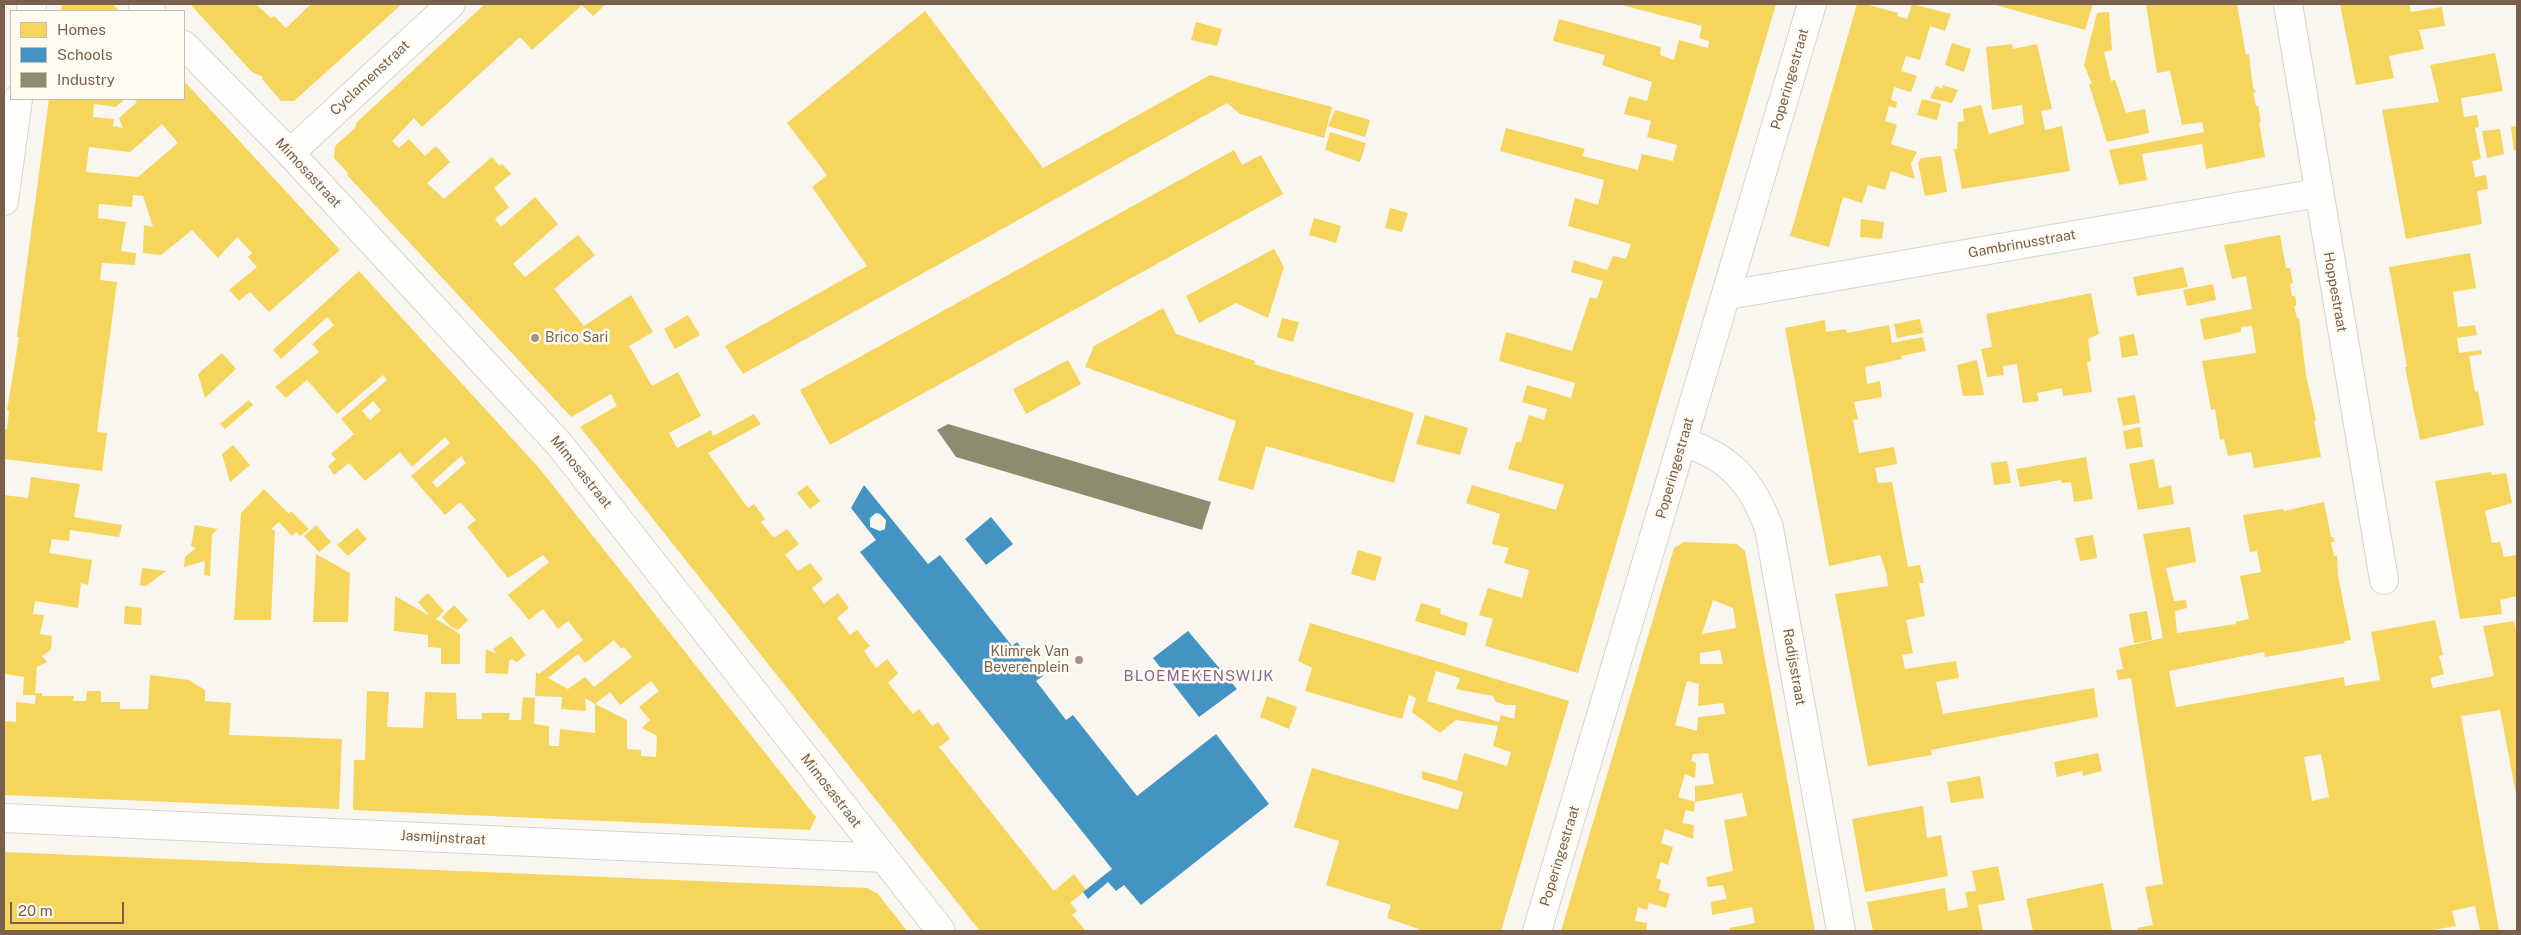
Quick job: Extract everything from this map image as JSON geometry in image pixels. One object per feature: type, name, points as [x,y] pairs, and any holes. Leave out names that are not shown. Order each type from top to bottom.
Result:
[{"type":"street","name":"Cyclamenstraat","points":[[290,153],[451,4]]},
{"type":"street","name":"Poperingestraat","points":[[1537,931],[1812,4]]},
{"type":"street","name":"Hoppestraat","points":[[2288,4],[2384,580]]},
{"type":"street","name":"Mimosastraat","points":[[185,46],[290,153],[560,445],[941,931]]},
{"type":"street","points":[[4,201],[18,100]]},
{"type":"street","name":"Gambrinusstraat","points":[[1726,292],[1744,292],[2318,193]]},
{"type":"street","name":"Radijsstraat","points":[[1682,442],[1704,449],[1731,466],[1747,482],[1769,528],[1841,931]]},
{"type":"street","name":"Jasmijnstraat","points":[[4,818],[883,858]]},
{"type":"building: Homes","points":[[62,4],[113,4],[118,10],[61,10]]},
{"type":"building: Homes","points":[[190,4],[256,4],[271,18],[274,16],[286,28],[311,4],[402,4],[294,101],[281,101],[262,79],[263,77],[252,72]]},
{"type":"building: Homes","points":[[485,4],[606,4],[593,16],[582,5],[532,50],[520,37],[422,127],[414,118],[392,141],[399,148],[409,139],[425,156],[436,146],[450,162],[427,183],[444,199],[492,157],[500,166],[502,164],[511,174],[494,188],[509,207],[495,219],[501,227],[535,197],[558,224],[513,264],[525,277],[578,235],[595,255],[554,289],[584,326],[631,295],[653,332],[629,346],[652,386],[678,372],[701,416],[669,433],[677,448],[711,430],[713,436],[754,414],[761,424],[708,453],[748,508],[754,504],[765,519],[761,522],[774,538],[787,529],[799,544],[785,555],[798,571],[810,563],[823,579],[812,588],[824,604],[838,593],[849,608],[837,618],[850,635],[857,630],[870,646],[864,651],[876,668],[887,659],[898,673],[888,683],[913,714],[919,709],[932,726],[938,722],[950,739],[939,747],[1054,891],[1074,874],[1086,890],[1070,903],[1077,911],[1072,915],[1086,931],[980,931],[580,427],[617,406],[611,394],[571,417],[347,175],[348,173],[334,158],[335,146],[355,128],[357,122]]},
{"type":"building: Homes","points":[[1618,4],[1776,4],[1578,673],[1485,646],[1493,619],[1479,615],[1488,588],[1522,598],[1529,570],[1504,563],[1509,548],[1492,544],[1500,514],[1466,503],[1472,485],[1556,510],[1564,485],[1508,469],[1516,442],[1521,442],[1529,415],[1544,420],[1547,409],[1522,402],[1527,385],[1571,398],[1575,383],[1499,361],[1506,332],[1572,351],[1590,297],[1597,299],[1603,281],[1571,272],[1574,260],[1607,270],[1613,256],[1626,259],[1631,244],[1568,226],[1575,198],[1598,205],[1604,180],[1500,151],[1506,128],[1585,149],[1582,156],[1638,170],[1642,154],[1673,161],[1677,145],[1647,137],[1651,121],[1624,114],[1629,96],[1647,101],[1652,82],[1602,65],[1605,55],[1553,41],[1559,19],[1661,47],[1660,55],[1674,60],[1679,40],[1708,48],[1709,41],[1699,38],[1702,26]]},
{"type":"building: Homes","points":[[1857,4],[1865,4],[1898,13],[1897,16],[1907,19],[1912,4],[1951,14],[1945,31],[1930,26],[1920,60],[1906,56],[1901,71],[1917,76],[1911,92],[1894,87],[1891,100],[1897,102],[1896,108],[1889,106],[1885,121],[1897,125],[1891,144],[1917,152],[1911,164],[1915,179],[1891,171],[1885,190],[1868,185],[1862,203],[1843,197],[1829,247],[1790,236]]},
{"type":"building: Homes","points":[[1992,4],[2093,4],[2085,30]]},
{"type":"building: Homes","points":[[2146,4],[2237,4],[2246,55],[2249,54],[2253,88],[2256,92],[2253,93],[2261,122],[2259,122],[2265,157],[2206,169],[2202,144],[2142,154],[2147,180],[2119,185],[2109,150],[2204,132],[2202,122],[2182,125],[2170,71],[2157,73]]},
{"type":"building: Homes","points":[[2340,4],[2409,4],[2411,12],[2442,7],[2445,26],[2419,30],[2424,49],[2389,56],[2394,78],[2356,85]]},
{"type":"building: Homes","points":[[925,11],[1043,168],[1210,75],[1332,107],[1324,138],[1240,114],[1227,103],[743,374],[725,346],[867,266],[812,187],[827,175],[787,123]]},
{"type":"building: Homes","points":[[2109,12],[2112,50],[2104,52],[2111,81],[2115,80],[2126,113],[2145,109],[2149,133],[2107,142],[2089,84],[2092,84],[2084,65],[2097,13]]},
{"type":"building: Homes","points":[[1196,22],[1222,29],[1217,46],[1191,40]]},
{"type":"building: Homes","points":[[1952,43],[1971,49],[1964,72],[1945,65]]},
{"type":"building: Homes","points":[[2012,44],[2013,49],[2037,44],[2052,109],[2041,111],[2045,130],[2062,126],[2070,171],[1962,189],[1954,149],[1957,149],[1958,122],[1964,121],[1963,109],[1981,105],[1989,134],[2024,124],[2022,105],[1992,110],[1986,47]]},
{"type":"building: Homes","points":[[2495,53],[2503,91],[2461,98],[2464,117],[2477,115],[2479,127],[2475,128],[2481,159],[2472,161],[2475,177],[2486,175],[2488,189],[2477,191],[2482,224],[2406,239],[2382,110],[2439,102],[2430,65]]},
{"type":"building: Homes","points":[[185,82],[340,250],[269,312],[250,292],[239,301],[229,290],[257,267],[248,257],[252,253],[237,237],[218,258],[192,230],[161,255],[143,253],[144,225],[153,227],[143,196],[133,195],[132,207],[99,204],[98,218],[126,222],[121,251],[136,253],[135,265],[102,263],[100,280],[117,282],[97,432],[107,433],[102,471],[4,459],[4,429],[7,429],[9,411],[7,410],[19,337],[17,337],[49,100],[124,100],[116,107],[94,104],[93,117],[114,119],[113,126],[123,128],[119,118],[137,102],[135,100],[185,100]],"holes":[[[162,124],[178,143],[138,177],[86,172],[89,147],[130,152]]]},
{"type":"building: Homes","points":[[1943,85],[1958,90],[1952,103],[1930,98],[1936,86],[1942,89]]},
{"type":"building: Homes","points":[[1922,99],[1941,104],[1937,120],[1917,115]]},
{"type":"building: Homes","points":[[1335,110],[1370,120],[1365,137],[1328,126]]},
{"type":"building: Homes","points":[[2517,126],[2517,150],[2514,151],[2511,127]]},
{"type":"building: Homes","points":[[2500,129],[2504,154],[2487,158],[2482,131]]},
{"type":"building: Homes","points":[[1330,132],[1366,143],[1360,162],[1325,150]]},
{"type":"building: Homes","points":[[1234,150],[1242,165],[1261,155],[1283,194],[830,445],[800,390]]},
{"type":"building: Homes","points":[[1941,156],[1947,192],[1925,196],[1918,163],[1921,158]]},
{"type":"building: Homes","points":[[1390,208],[1408,213],[1402,232],[1385,228]]},
{"type":"building: Homes","points":[[1314,218],[1341,226],[1336,243],[1309,235]]},
{"type":"building: Homes","points":[[1861,219],[1884,222],[1882,239],[1860,237]]},
{"type":"building: Homes","points":[[2280,235],[2286,268],[2290,268],[2293,283],[2290,284],[2292,296],[2295,296],[2296,300],[2296,306],[2294,306],[2297,318],[2299,318],[2306,375],[2316,420],[2314,421],[2321,457],[2254,468],[2251,452],[2228,456],[2224,439],[2220,440],[2215,409],[2211,410],[2202,361],[2256,353],[2252,326],[2241,327],[2241,332],[2204,340],[2200,319],[2252,309],[2246,276],[2232,279],[2224,245]]},
{"type":"building: Homes","points":[[1274,249],[1284,267],[1268,318],[1236,303],[1199,323],[1186,296]]},
{"type":"building: Homes","points":[[2470,253],[2476,288],[2453,292],[2458,327],[2475,325],[2477,335],[2457,338],[2459,353],[2481,350],[2482,354],[2469,356],[2475,392],[2478,391],[2484,425],[2420,440],[2405,367],[2407,367],[2389,267]]},
{"type":"building: Homes","points":[[2183,267],[2188,287],[2137,296],[2133,277]]},
{"type":"building: Homes","points":[[359,271],[539,468],[816,817],[810,830],[353,810],[354,760],[365,760],[367,691],[389,692],[387,727],[423,728],[425,692],[456,693],[457,719],[482,719],[482,713],[510,713],[509,720],[521,720],[523,697],[535,698],[534,724],[549,726],[549,746],[559,746],[560,729],[595,733],[595,704],[585,698],[586,711],[561,709],[562,697],[535,696],[536,672],[539,674],[583,640],[568,621],[558,629],[543,609],[529,620],[508,595],[549,562],[543,555],[508,578],[467,527],[476,520],[460,502],[445,515],[411,476],[450,443],[445,437],[412,467],[400,452],[365,481],[349,463],[334,475],[328,466],[336,459],[331,454],[354,434],[341,419],[387,380],[383,375],[337,414],[307,380],[286,398],[275,387],[319,352],[312,344],[334,325],[327,317],[281,359],[273,350]],"holes":[[[373,401],[381,410],[370,420],[362,411]],[[461,456],[466,463],[437,488],[432,482]],[[614,640],[621,649],[624,647],[632,657],[594,687],[585,677],[568,689],[548,678],[578,654],[585,663]],[[651,681],[659,691],[639,707],[650,720],[642,728],[657,736],[656,757],[641,756],[641,750],[627,749],[627,720],[595,704],[610,692],[620,705]]]},
{"type":"building: Homes","points":[[2213,284],[2216,300],[2187,306],[2183,290]]},
{"type":"building: Homes","points":[[2091,293],[2099,334],[2088,339],[2091,361],[2087,362],[2092,392],[2063,396],[2062,388],[2037,393],[2039,401],[2023,403],[2017,364],[2003,366],[2004,375],[1987,377],[1981,349],[1992,347],[1986,314]]},
{"type":"building: Homes","points":[[1163,308],[1176,334],[1255,361],[1254,364],[1414,413],[1394,483],[1266,446],[1253,490],[1218,480],[1236,421],[1085,367],[1094,346]]},
{"type":"building: Homes","points":[[688,315],[700,335],[675,349],[664,329]]},
{"type":"building: Homes","points":[[1282,318],[1299,322],[1293,342],[1277,337]]},
{"type":"building: Homes","points":[[1920,319],[1923,333],[1897,338],[1894,324]]},
{"type":"building: Homes","points":[[1825,320],[1826,332],[1846,329],[1847,333],[1889,325],[1892,343],[1923,337],[1926,351],[1901,356],[1902,359],[1865,367],[1867,384],[1880,381],[1882,397],[1854,402],[1858,419],[1853,420],[1859,453],[1894,447],[1897,464],[1875,468],[1878,483],[1892,482],[1908,567],[1920,565],[1924,583],[1919,583],[1925,616],[1906,620],[1913,653],[1902,655],[1905,669],[1956,661],[1959,678],[1936,682],[1943,714],[2094,688],[2098,717],[1931,750],[1932,755],[1868,766],[1835,594],[1888,586],[1886,572],[1880,555],[1829,566],[1785,328]]},
{"type":"building: Homes","points":[[2134,334],[2138,355],[2122,358],[2119,337]]},
{"type":"building: Homes","points":[[222,353],[236,369],[205,398],[198,374]]},
{"type":"building: Homes","points":[[1068,360],[1081,384],[1026,414],[1013,389]]},
{"type":"building: Homes","points":[[1977,360],[1984,395],[1963,396],[1957,365]]},
{"type":"building: Homes","points":[[2135,395],[2140,423],[2123,426],[2117,398]]},
{"type":"building: Homes","points":[[249,400],[253,405],[225,429],[220,424]]},
{"type":"building: Homes","points":[[1425,415],[1468,428],[1460,455],[1416,444]]},
{"type":"building: Homes","points":[[2140,427],[2143,447],[2126,449],[2123,431]]},
{"type":"building: Homes","points":[[233,445],[250,465],[230,482],[222,454]]},
{"type":"building: Homes","points":[[2086,457],[2093,499],[2074,502],[2071,482],[2062,483],[2061,480],[2020,487],[2016,469]]},
{"type":"building: Homes","points":[[2154,459],[2159,488],[2171,485],[2174,504],[2138,510],[2129,464]]},
{"type":"building: Homes","points":[[2007,461],[2011,483],[1994,485],[1991,463]]},
{"type":"building: Homes","points":[[2491,472],[2492,475],[2506,473],[2512,503],[2485,511],[2492,543],[2500,542],[2504,557],[2517,555],[2517,596],[2500,600],[2502,614],[2460,619],[2435,481]]},
{"type":"building: Homes","points":[[31,477],[80,484],[74,517],[122,525],[119,537],[70,530],[69,541],[52,539],[49,553],[92,560],[88,585],[81,583],[78,608],[35,601],[33,614],[44,615],[40,634],[52,636],[51,650],[42,656],[47,662],[37,667],[35,693],[42,693],[42,696],[74,696],[73,701],[86,701],[87,691],[101,691],[101,702],[120,702],[120,709],[148,709],[150,675],[189,680],[205,690],[205,701],[231,703],[229,735],[342,739],[339,809],[4,795],[4,721],[16,722],[16,702],[35,704],[36,695],[23,695],[24,677],[5,674],[4,678],[4,495],[28,498]]},
{"type":"building: Homes","points":[[807,485],[820,501],[810,509],[797,493]]},
{"type":"building: Homes","points":[[264,489],[289,514],[291,511],[309,529],[300,536],[296,532],[292,536],[279,522],[271,529],[275,531],[271,620],[234,620],[241,513]]},
{"type":"building: Homes","points":[[2324,502],[2331,537],[2333,537],[2334,542],[2331,542],[2334,556],[2337,556],[2338,576],[2351,640],[2344,641],[2345,643],[2265,657],[2264,652],[2169,671],[2176,707],[2344,677],[2345,686],[2380,680],[2371,632],[2435,620],[2443,655],[2439,656],[2444,674],[2430,678],[2433,688],[2494,676],[2483,626],[2514,621],[2517,637],[2517,799],[2500,710],[2461,716],[2499,931],[2480,931],[2475,906],[2452,911],[2456,926],[2427,931],[2138,931],[2137,928],[2153,925],[2145,887],[2163,884],[2131,678],[2118,680],[2116,670],[2123,669],[2119,648],[2163,638],[2143,534],[2190,527],[2196,562],[2166,568],[2174,601],[2186,600],[2187,608],[2175,611],[2177,633],[2236,624],[2235,622],[2249,619],[2240,576],[2261,572],[2257,551],[2250,552],[2243,515],[2283,509],[2284,511]],"holes":[[[2321,754],[2329,797],[2312,801],[2304,757]]]},
{"type":"building: Homes","points":[[195,525],[218,529],[212,534],[210,576],[204,575],[205,561],[184,567],[185,557],[196,548],[191,546]]},
{"type":"building: Homes","points":[[316,525],[331,542],[319,552],[304,536]]},
{"type":"building: Homes","points":[[357,528],[367,539],[348,556],[337,545]]},
{"type":"building: Homes","points":[[2093,535],[2097,558],[2080,561],[2075,538]]},
{"type":"building: Homes","points":[[1684,542],[1737,544],[1745,551],[1815,931],[1730,931],[1729,928],[1755,923],[1752,907],[1712,915],[1711,902],[1727,899],[1723,885],[1708,887],[1706,877],[1733,871],[1724,820],[1747,816],[1742,793],[1695,802],[1694,812],[1686,810],[1682,823],[1694,825],[1693,839],[1665,829],[1661,843],[1673,847],[1668,865],[1661,862],[1656,878],[1661,880],[1659,890],[1670,894],[1666,908],[1649,903],[1647,910],[1638,907],[1635,921],[1647,923],[1646,931],[1561,931],[1674,548]],"holes":[[[1713,600],[1733,608],[1736,628],[1702,634]],[[1720,650],[1723,664],[1700,664],[1700,653]],[[1687,681],[1699,684],[1698,706],[1723,703],[1725,714],[1698,717],[1697,731],[1675,725]],[[1708,753],[1714,784],[1695,786],[1695,802],[1678,797],[1685,774],[1695,778],[1696,763],[1691,761],[1693,754]]]},
{"type":"building: Homes","points":[[1358,550],[1382,557],[1375,581],[1351,574]]},
{"type":"building: Homes","points":[[316,554],[350,573],[348,622],[313,622]]},
{"type":"building: Homes","points":[[142,568],[166,571],[146,586],[140,585]]},
{"type":"building: Homes","points":[[428,593],[444,611],[436,619],[460,634],[460,664],[441,664],[441,648],[428,647],[428,635],[394,631],[395,596],[430,616],[418,602]]},
{"type":"building: Homes","points":[[1421,603],[1441,609],[1440,614],[1468,623],[1465,636],[1415,621]]},
{"type":"building: Homes","points":[[454,605],[468,620],[458,630],[450,626],[442,617]]},
{"type":"building: Homes","points":[[125,606],[142,608],[141,625],[124,624]]},
{"type":"building: Homes","points":[[2147,611],[2152,640],[2134,643],[2129,614]]},
{"type":"building: Homes","points":[[1310,623],[1569,701],[1501,931],[1418,931],[1419,929],[1387,918],[1391,905],[1326,885],[1339,841],[1294,827],[1312,768],[1458,810],[1463,792],[1422,779],[1422,771],[1457,781],[1464,753],[1507,766],[1511,752],[1493,746],[1498,726],[1456,720],[1440,733],[1412,712],[1416,698],[1409,695],[1402,719],[1305,691],[1312,668],[1298,661]],"holes":[[[1436,671],[1460,678],[1456,689],[1493,696],[1495,701],[1505,705],[1516,705],[1514,719],[1501,715],[1499,722],[1427,701]]]},
{"type":"building: Homes","points":[[511,636],[526,655],[517,662],[512,659],[509,661],[508,674],[485,673],[486,649],[497,654],[493,649]]},
{"type":"building: Homes","points":[[1267,696],[1297,707],[1289,729],[1260,717]]},
{"type":"building: Homes","points":[[2098,753],[2102,771],[2083,776],[2082,771],[2057,777],[2054,762]]},
{"type":"building: Homes","points":[[1980,776],[1984,798],[1951,803],[1947,782]]},
{"type":"building: Homes","points":[[1923,806],[1927,838],[1941,835],[1948,876],[1865,892],[1852,819]]},
{"type":"building: Homes","points":[[4,852],[867,888],[878,894],[907,931],[4,931]]},
{"type":"building: Homes","points":[[1998,866],[2005,900],[1978,905],[1983,931],[1873,931],[1867,902],[1945,888],[1948,911],[1968,907],[1965,892],[1976,891],[1972,871]]},
{"type":"building: Homes","points":[[2103,883],[2112,931],[2033,931],[2026,899]]},
{"type":"building: Schools","points":[[864,485],[928,564],[940,555],[1012,646],[1017,642],[1043,676],[1036,681],[1066,720],[1073,715],[1137,796],[1216,734],[1269,804],[1141,905],[1124,885],[1116,891],[1108,882],[1088,899],[1083,892],[1112,869],[860,552],[876,540],[851,508]],"holes":[[[876,513],[886,520],[885,529],[880,531],[870,527],[870,518]]]},
{"type":"building: Schools","points":[[991,517],[1013,544],[986,565],[965,539]]},
{"type":"building: Schools","points":[[1188,631],[1237,689],[1199,717],[1153,658]]},
{"type":"building: Industry","points":[[948,424],[1211,502],[1202,530],[956,457],[937,430]]},
{"type":"place","name":"Brico Sari","points":[[535,338]]},
{"type":"place","name":"Klimrek Van Beverenplein","points":[[1079,660]]},
{"type":"district","name":"BLOEMEKENSWIJK","points":[[1199,676]]}]
